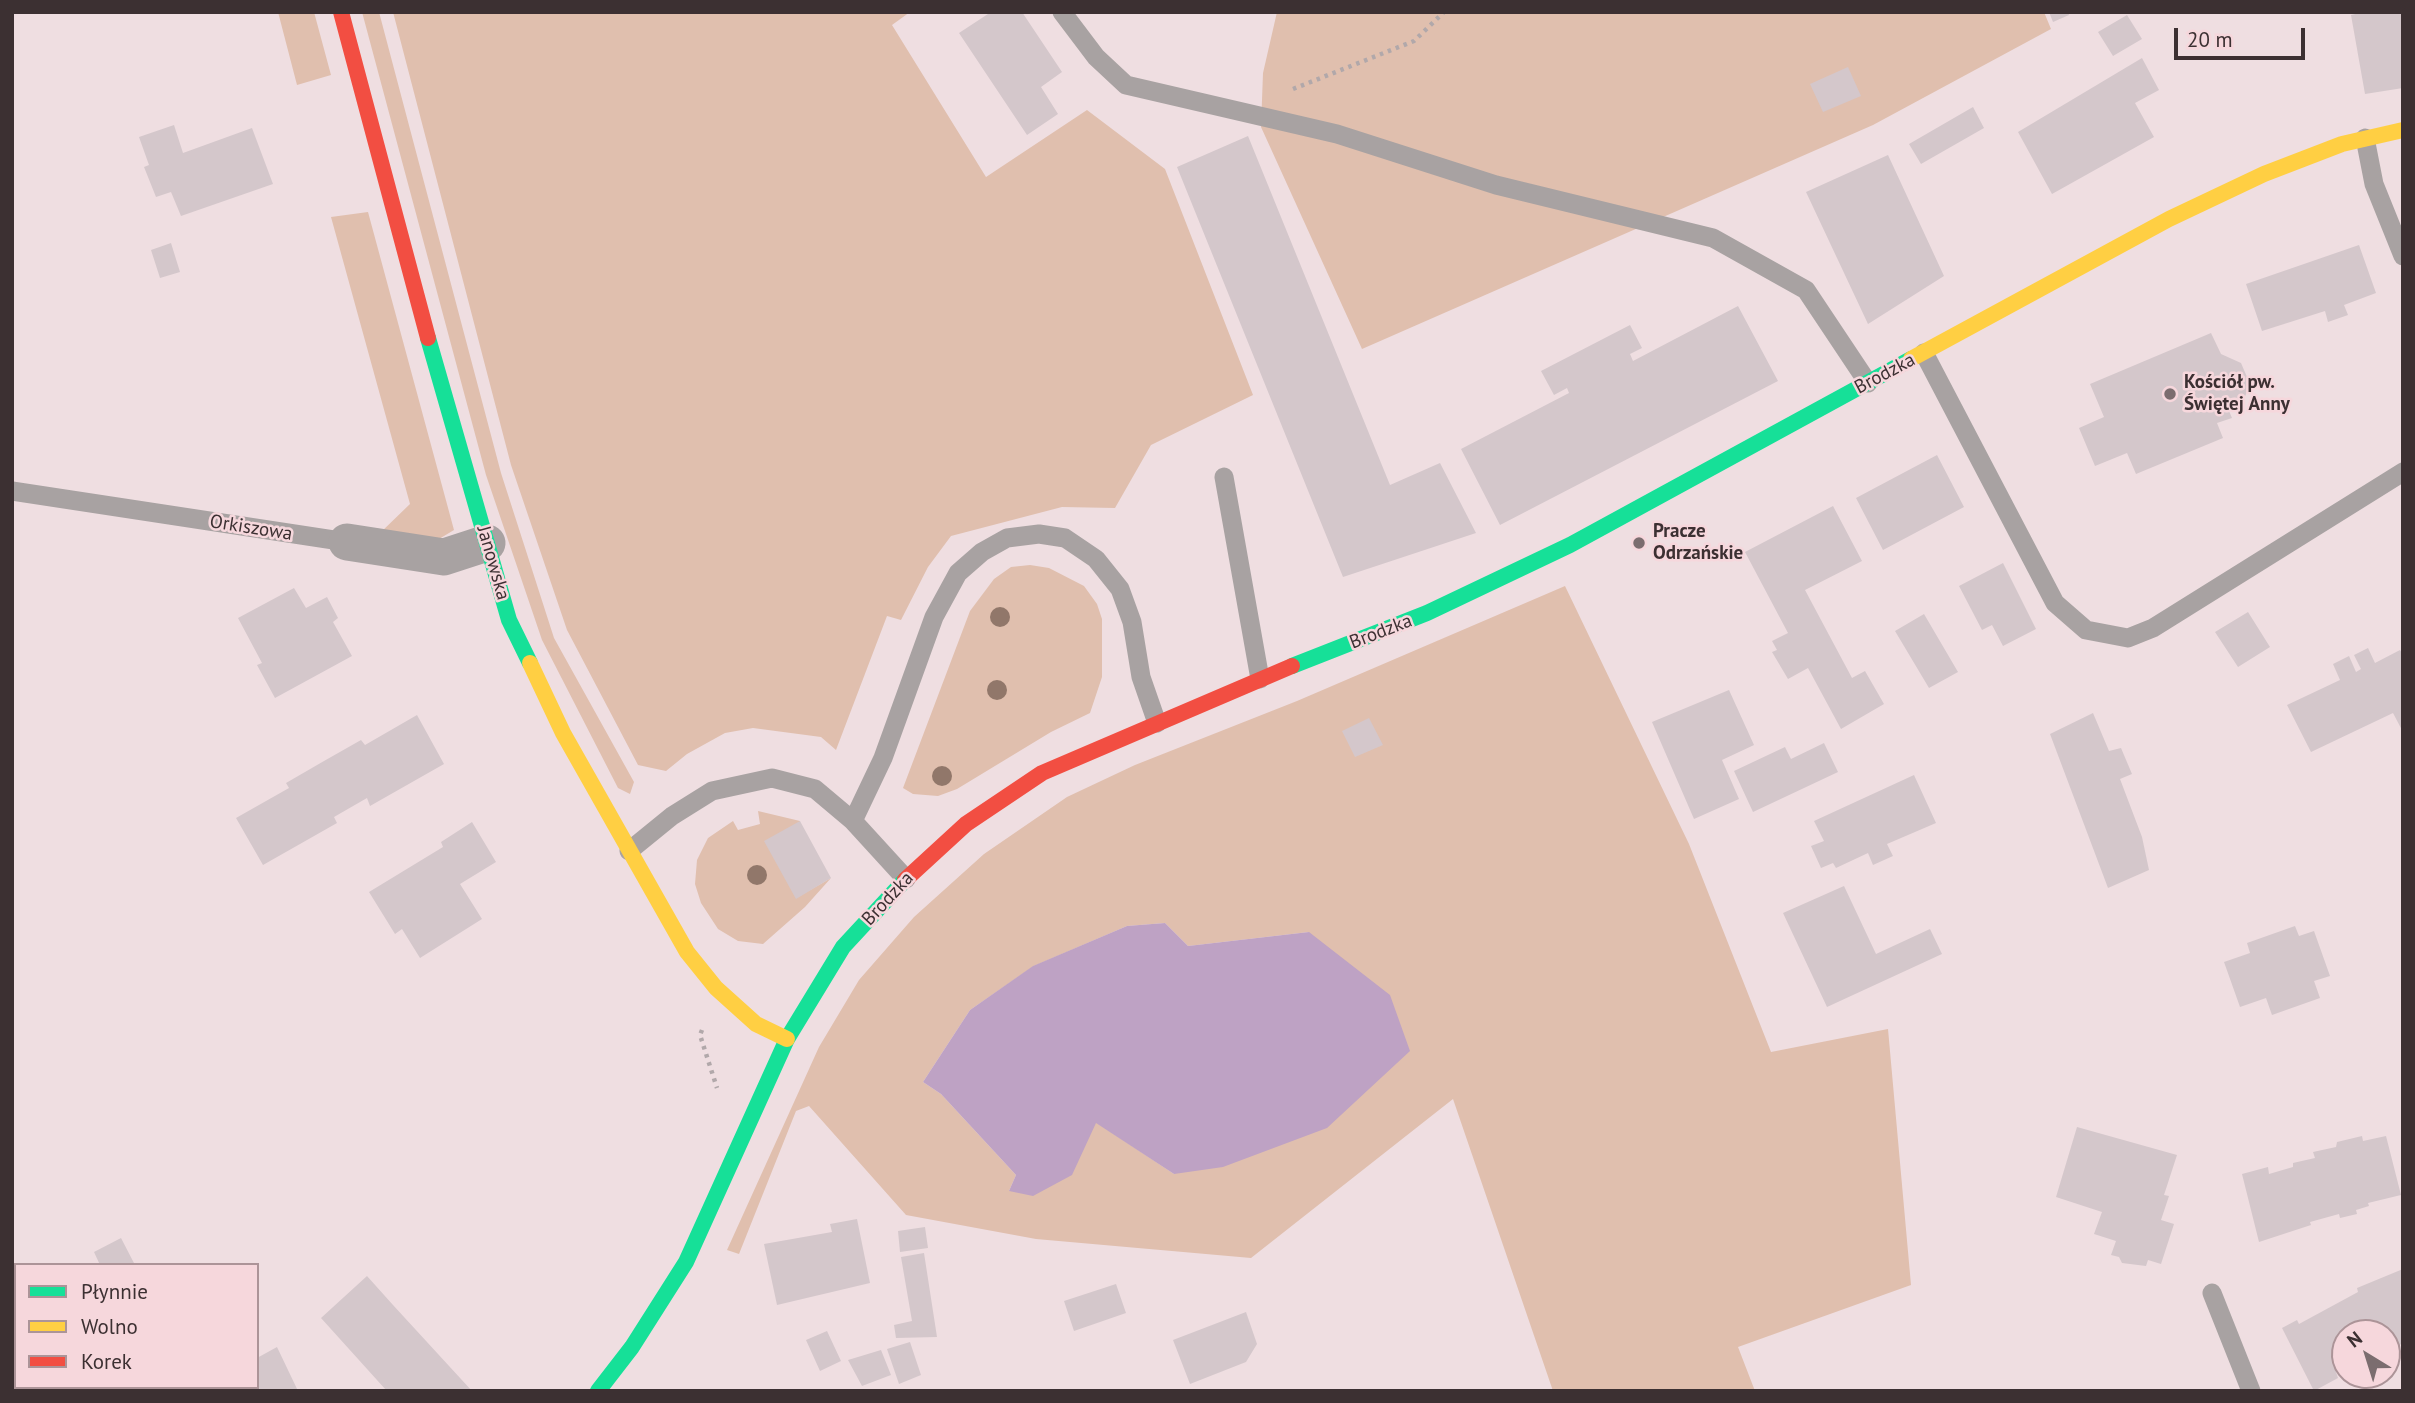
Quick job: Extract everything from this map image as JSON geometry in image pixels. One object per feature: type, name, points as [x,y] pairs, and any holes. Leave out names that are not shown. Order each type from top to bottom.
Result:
[{"type":"street","name":"Janowska","points":[[341,12],[453,430],[509,620],[564,733],[687,951],[716,988],[755,1024],[787,1039]]},
{"type":"street","name":"Brodzka","points":[[598,1391],[667,1295],[697,1242],[787,1039],[843,947],[906,878],[966,824],[1042,773],[1260,679],[1427,613],[1570,545],[2169,219],[2264,174],[2365,138],[2403,130]]},
{"type":"street","name":"Orkiszowa","points":[[346,542],[444,557],[487,543]]},
{"type":"lane","points":[[1062,12],[1096,57],[1126,85],[1337,134],[1496,185],[1713,238],[1806,289],[1868,383]]},
{"type":"lane","points":[[2365,138],[2374,184],[2403,256]]},
{"type":"lane","points":[[1924,353],[2055,603],[2086,630],[2128,638],[2153,628],[2403,472]]},
{"type":"lane","points":[[1224,477],[1260,679]]},
{"type":"lane","name":"Orkiszowa","points":[[12,491],[346,542]]},
{"type":"lane","points":[[853,821],[883,758],[934,617],[958,573],[982,552],[1007,538],[1039,534],[1065,538],[1096,559],[1120,589],[1132,622],[1141,677],[1157,723]]},
{"type":"lane","points":[[629,851],[673,816],[712,791],[772,778],[815,789],[853,821],[906,878]]},
{"type":"lane","points":[[2212,1293],[2251,1391]]},
{"type":"path","points":[[1292,89],[1414,41],[1444,12]]},
{"type":"shaded area","points":[[278,12],[314,12],[331,75],[297,85]]},
{"type":"shaded area","points":[[362,12],[379,12],[501,473],[554,638],[634,782],[630,794],[618,788],[542,640],[486,475]]},
{"type":"shaded area","points":[[393,12],[910,12],[892,25],[986,177],[1087,110],[1165,169],[1253,395],[1151,445],[1115,508],[1062,507],[951,536],[928,567],[901,620],[887,616],[836,750],[821,737],[753,728],[725,733],[687,754],[666,771],[638,765],[567,630],[511,465]]},
{"type":"shaded area","points":[[1277,12],[2044,12],[2051,29],[1873,125],[1362,349],[1261,127],[1263,73]]},
{"type":"shaded area","points":[[368,212],[454,530],[429,545],[379,534],[410,504],[331,217]]},
{"type":"shaded area","points":[[1030,565],[1049,568],[1084,586],[1097,604],[1102,619],[1102,677],[1090,713],[1051,732],[957,789],[938,796],[913,794],[903,788],[970,611],[994,579],[1011,567]]},
{"type":"shaded area","points":[[1565,586],[1689,844],[1771,1052],[1888,1029],[1911,1285],[1738,1347],[1755,1391],[1553,1391],[1453,1099],[1251,1258],[1036,1239],[906,1215],[809,1106],[796,1111],[739,1254],[727,1250],[819,1047],[859,980],[914,917],[984,854],[1067,797],[1135,765],[1297,701]],"holes":[[[1165,923],[1188,946],[1309,932],[1174,1174],[1096,1122],[1009,1191],[1016,1175],[941,1094],[923,1082],[970,1010],[1034,966],[1127,926]]]},
{"type":"shaded area","points":[[758,811],[800,821],[796,898],[831,878],[805,907],[763,944],[738,941],[718,929],[701,903],[695,884],[697,860],[708,838],[733,821],[738,830],[760,824]]},
{"type":"shaded area","points":[[1165,923],[1188,946],[1309,932],[1390,995],[1410,1051],[1327,1128],[1223,1167],[1174,1174],[1096,1123],[1072,1175],[1033,1196],[1009,1191],[1016,1175],[941,1094],[923,1082],[970,1010],[1033,966],[1127,926]]},
{"type":"building","points":[[991,12],[1022,12],[1062,72],[1041,87],[1058,114],[1027,135],[959,33]]},
{"type":"building","points":[[2049,12],[2068,12],[2069,15],[2053,22]]},
{"type":"building","points":[[2364,12],[2403,12],[2403,88],[2365,94],[2351,15]]},
{"type":"building","points":[[2127,15],[2142,39],[2113,56],[2098,32]]},
{"type":"building","points":[[2142,58],[2159,90],[2135,103],[2154,137],[2052,194],[2018,132]]},
{"type":"building","points":[[1848,67],[1861,96],[1823,112],[1810,84]]},
{"type":"building","points":[[1973,107],[1984,128],[1921,164],[1909,144]]},
{"type":"building","points":[[174,125],[183,153],[252,128],[273,184],[181,216],[171,192],[156,197],[144,167],[149,165],[139,137]]},
{"type":"building","points":[[1248,136],[1390,485],[1440,463],[1476,533],[1343,577],[1177,167]]},
{"type":"building","points":[[1888,155],[1944,276],[1868,324],[1806,192]]},
{"type":"building","points":[[171,243],[180,272],[160,278],[151,250]]},
{"type":"building","points":[[2359,245],[2376,293],[2344,305],[2348,315],[2328,322],[2325,311],[2262,331],[2246,284]]},
{"type":"building","points":[[1738,306],[1778,381],[1500,525],[1461,449],[1569,393],[1567,388],[1554,395],[1541,371],[1630,325],[1642,348],[1630,354],[1633,361]]},
{"type":"building","name":"Kościół pw. Świętej Anny","points":[[2211,333],[2221,354],[2241,363],[2250,384],[2242,404],[2229,411],[2232,418],[2217,423],[2223,438],[2136,474],[2127,453],[2095,466],[2079,428],[2104,417],[2090,384]]},
{"type":"building","points":[[1937,455],[1964,507],[1883,550],[1856,498]]},
{"type":"building","points":[[1833,506],[1862,561],[1805,590],[1852,678],[1865,671],[1884,704],[1841,729],[1808,668],[1788,679],[1772,652],[1777,650],[1772,641],[1788,633],[1745,552]]},
{"type":"building","points":[[2003,563],[2036,629],[2003,646],[1992,625],[1982,630],[1959,586]]},
{"type":"building","points":[[294,588],[306,608],[327,597],[338,618],[333,622],[352,656],[275,698],[257,665],[262,663],[238,618]]},
{"type":"building","points":[[2248,612],[2270,647],[2238,667],[2215,632]]},
{"type":"building","points":[[1924,614],[1958,672],[1929,688],[1895,631]]},
{"type":"building","points":[[2368,648],[2375,663],[2400,650],[2403,655],[2403,732],[2393,713],[2311,752],[2287,705],[2340,680],[2333,664],[2349,656],[2356,672],[2361,669],[2354,655]]},
{"type":"building","points":[[1729,690],[1754,745],[1722,760],[1739,799],[1694,819],[1652,722]]},
{"type":"building","points":[[2093,713],[2109,751],[2121,748],[2132,774],[2120,779],[2142,837],[2149,870],[2108,888],[2050,734]]},
{"type":"building","points":[[417,715],[444,764],[370,806],[367,798],[334,817],[337,823],[263,865],[236,818],[289,788],[286,783],[324,761],[361,740],[365,745]]},
{"type":"building","points":[[1369,718],[1383,745],[1355,757],[1342,731]]},
{"type":"building","points":[[1824,743],[1838,772],[1753,812],[1734,771],[1785,747],[1791,759]]},
{"type":"building","points":[[1914,775],[1936,823],[1887,844],[1893,856],[1873,865],[1868,853],[1836,868],[1833,863],[1821,868],[1811,846],[1824,841],[1814,821]]},
{"type":"building","points":[[800,821],[831,878],[796,899],[764,841]]},
{"type":"building","points":[[472,822],[496,862],[460,884],[482,919],[420,958],[402,929],[395,934],[369,892],[443,847],[441,842]]},
{"type":"building","points":[[1844,886],[1876,954],[1930,929],[1942,954],[1827,1007],[1783,913]]},
{"type":"building","points":[[2295,926],[2299,936],[2314,931],[2330,976],[2314,981],[2320,998],[2272,1015],[2266,998],[2240,1007],[2224,962],[2250,953],[2247,943]]},
{"type":"building","points":[[2077,1127],[2177,1155],[2164,1195],[2169,1196],[2161,1220],[2174,1224],[2161,1264],[2148,1260],[2146,1266],[2122,1263],[2119,1257],[2111,1255],[2116,1241],[2094,1234],[2102,1212],[2056,1197]]},
{"type":"building","points":[[2362,1136],[2363,1141],[2386,1136],[2401,1195],[2368,1203],[2369,1206],[2356,1210],[2357,1214],[2340,1218],[2339,1214],[2310,1222],[2311,1225],[2259,1242],[2242,1174],[2268,1167],[2269,1174],[2293,1167],[2293,1163],[2315,1158],[2313,1152],[2336,1147],[2337,1142]]},
{"type":"building","points":[[857,1219],[870,1283],[777,1305],[764,1244],[832,1232],[830,1224]]},
{"type":"building","points":[[925,1227],[928,1248],[900,1252],[898,1231]]},
{"type":"building","points":[[121,1238],[134,1263],[99,1263],[94,1252]]},
{"type":"building","points":[[924,1253],[937,1337],[896,1338],[894,1325],[912,1321],[901,1257]]},
{"type":"building","points":[[2403,1269],[2403,1343],[2401,1344],[2401,1319],[2331,1319],[2331,1382],[2314,1391],[2282,1328],[2297,1320],[2299,1324],[2358,1292],[2357,1288]]},
{"type":"building","points":[[367,1276],[472,1391],[386,1390],[321,1318]]},
{"type":"building","points":[[1116,1284],[1126,1313],[1074,1331],[1064,1301]]},
{"type":"building","points":[[14,1297],[12,1334],[12,1298]]},
{"type":"building","points":[[1246,1312],[1257,1344],[1246,1362],[1190,1384],[1173,1340]]},
{"type":"building","points":[[827,1331],[841,1361],[820,1371],[806,1340]]},
{"type":"building","points":[[910,1342],[921,1375],[899,1384],[887,1349]]},
{"type":"building","points":[[277,1347],[298,1391],[213,1391],[212,1389],[259,1389],[259,1357]]},
{"type":"building","points":[[881,1350],[891,1375],[862,1386],[848,1360]]},
{"type":"traffic: fast","points":[[428,338],[509,620],[530,663]]},
{"type":"traffic: fast","points":[[1292,666],[1427,613],[1570,545],[1911,359]]},
{"type":"traffic: fast","points":[[598,1391],[632,1347],[686,1262],[787,1039],[843,947],[905,880]]},
{"type":"traffic: slow","points":[[1911,359],[2169,219],[2264,174],[2342,144],[2403,130]]},
{"type":"traffic: slow","points":[[530,663],[563,733],[687,952],[716,988],[756,1024],[787,1039]]},
{"type":"traffic: jam","points":[[341,12],[428,338]]},
{"type":"traffic: jam","points":[[905,880],[966,824],[1042,773],[1292,666]]},
{"type":"place","name":"Kościół pw. Świętej Anny","points":[[2170,394]]},
{"type":"place","name":"Pracze Odrzańskie","points":[[1639,543]]}]
